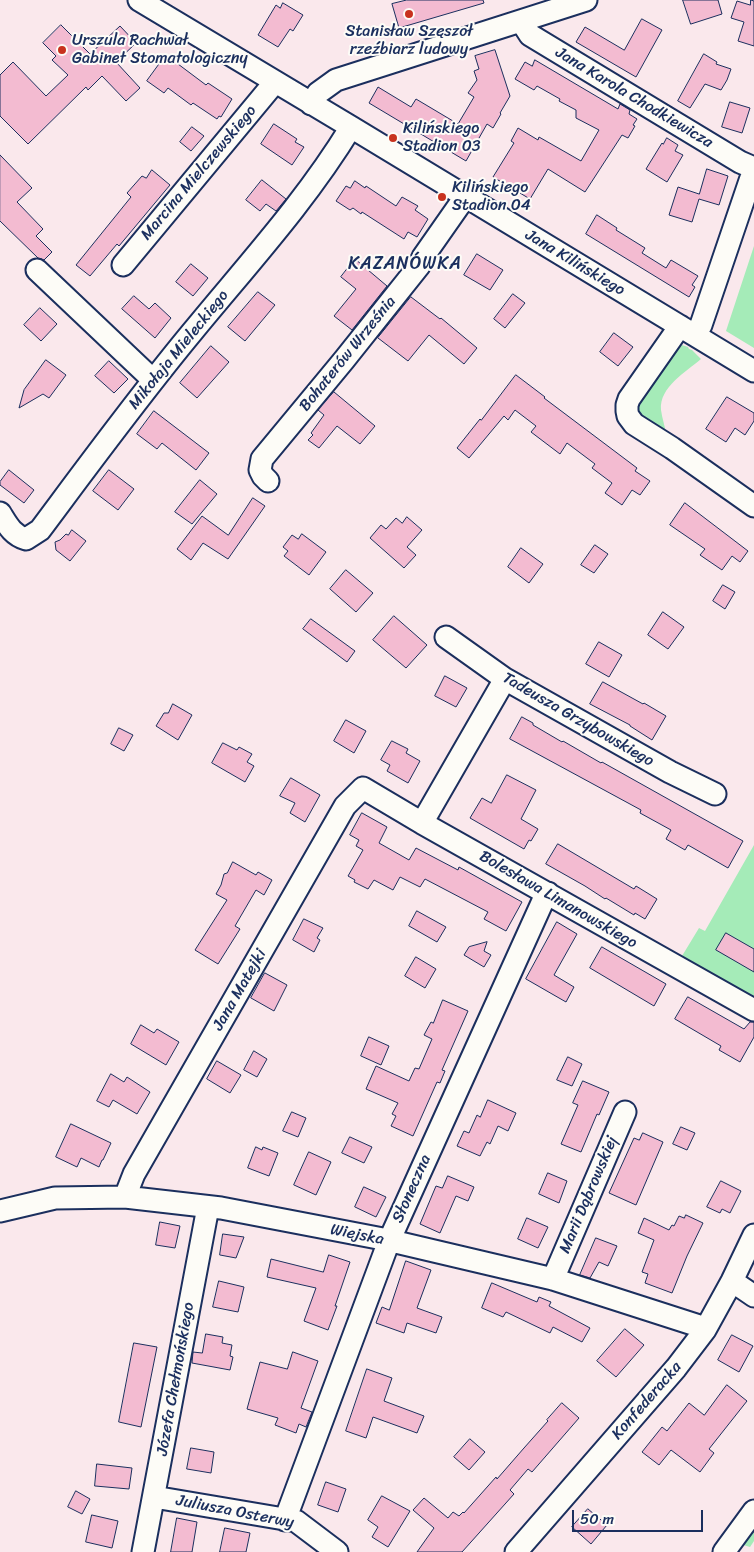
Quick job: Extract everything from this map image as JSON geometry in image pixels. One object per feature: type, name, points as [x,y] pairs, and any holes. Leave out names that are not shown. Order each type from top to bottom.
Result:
[{"type":"street","name":"Jana Kilińskiego","points":[[139,0],[688,330],[754,372]]},
{"type":"street","points":[[311,104],[318,93],[336,80],[586,0]]},
{"type":"street","name":"Jana Karola Chodkiewicza","points":[[521,21],[530,35],[740,162],[754,168]]},
{"type":"street","name":"Marcina Mielczewskiego","points":[[123,265],[275,82]]},
{"type":"street","name":"Mikołaja Mieleckiego","points":[[0,513],[11,530],[19,537],[26,539],[40,530],[153,380],[308,192],[351,127]]},
{"type":"street","points":[[754,168],[702,325],[688,330],[629,398],[626,406],[628,416],[634,424],[672,448],[754,506]]},
{"type":"street","name":"Bohaterów Września","points":[[268,481],[260,470],[262,459],[419,266],[423,257],[465,197]]},
{"type":"street","points":[[37,270],[153,380]]},
{"type":"street","name":"Tadeusza Grzybowskiego","points":[[446,637],[505,679],[670,772],[715,794]]},
{"type":"street","points":[[422,823],[505,679]]},
{"type":"street","name":"Bolesława Limanowskiego","points":[[363,788],[754,1010]]},
{"type":"street","name":"Jana Matejki","points":[[125,1197],[134,1174],[345,806],[363,788]]},
{"type":"street","name":"Słoneczna","points":[[285,1520],[389,1241],[548,893]]},
{"type":"street","name":"Marii Dąbrowskiej","points":[[553,1279],[626,1112]]},
{"type":"street","name":"Wiejska","points":[[0,1210],[55,1198],[125,1197],[208,1207],[389,1241],[553,1279],[696,1325],[705,1330]]},
{"type":"street","name":"Józefa Chełmońskiego","points":[[143,1552],[208,1207]]},
{"type":"street","name":"Konfederacka","points":[[516,1552],[676,1368],[705,1330],[732,1281],[754,1235]]},
{"type":"street","points":[[732,1281],[754,1296]]},
{"type":"street","name":"Juliusza Osterwy","points":[[154,1497],[296,1521],[337,1552]]},
{"type":"street","points":[[724,1552],[754,1511]]},
{"type":"green space","points":[[754,246],[754,348],[726,331]]},
{"type":"green space","points":[[682,345],[688,347],[701,359],[681,375],[664,394],[661,410],[666,434],[637,414],[637,406]]},
{"type":"green space","points":[[754,845],[754,997],[682,956],[699,928],[705,931]]},
{"type":"green space","points":[[754,1520],[754,1541],[750,1547],[740,1544]]},
{"type":"building","points":[[407,0],[483,0],[484,3],[399,28],[392,4]]},
{"type":"building","points":[[683,0],[718,0],[722,14],[691,24]]},
{"type":"building","points":[[751,0],[754,1],[754,46],[738,41],[744,22],[731,18],[737,1],[750,5]]},
{"type":"building","points":[[283,3],[303,15],[293,31],[290,29],[278,47],[258,35],[276,5],[280,8]]},
{"type":"building","points":[[642,19],[662,30],[636,77],[576,42],[585,27],[624,50]]},
{"type":"building","points":[[61,25],[90,54],[120,26],[136,43],[116,62],[140,88],[126,101],[102,76],[88,90],[86,87],[28,144],[0,116],[0,75],[13,62],[46,96],[68,75],[52,60],[56,56],[43,43]]},
{"type":"building","points":[[495,50],[510,96],[493,128],[487,124],[466,161],[369,103],[378,87],[411,107],[416,99],[458,124],[474,97],[468,93],[477,80],[474,71],[479,69],[475,56]]},
{"type":"building","points":[[704,54],[717,62],[716,64],[731,69],[721,90],[705,84],[690,108],[678,101]]},
{"type":"building","points":[[166,55],[206,85],[208,83],[232,99],[221,117],[219,116],[217,119],[193,103],[191,105],[168,88],[164,93],[147,81]]},
{"type":"building","points":[[535,60],[618,109],[620,104],[630,110],[629,114],[637,119],[628,138],[622,135],[585,192],[548,169],[530,199],[493,177],[514,143],[511,141],[518,128],[538,140],[539,137],[581,161],[599,130],[576,118],[576,110],[559,101],[560,99],[537,86],[534,90],[515,79],[525,62],[532,66]]},
{"type":"building","points":[[730,102],[750,108],[742,133],[722,127]]},
{"type":"building","points":[[274,124],[297,139],[295,142],[304,147],[292,165],[261,144]]},
{"type":"building","points":[[192,127],[204,136],[191,151],[180,142]]},
{"type":"building","points":[[667,138],[678,145],[675,151],[683,155],[667,182],[646,169]]},
{"type":"building","points":[[0,155],[32,188],[17,202],[43,229],[36,236],[52,252],[44,260],[38,258],[0,221]]},
{"type":"building","points":[[707,169],[728,176],[719,205],[699,199],[692,222],[669,215],[678,187],[699,194]]},
{"type":"building","points":[[152,170],[170,185],[119,246],[117,244],[90,276],[76,265],[131,197],[127,193],[142,176],[146,178]]},
{"type":"building","points":[[262,180],[286,199],[276,211],[266,204],[260,211],[246,200]]},
{"type":"building","points":[[355,181],[396,206],[402,197],[418,206],[415,210],[428,219],[417,237],[408,232],[404,239],[362,212],[361,214],[353,208],[350,210],[336,201],[346,186],[350,188]]},
{"type":"building","points":[[597,215],[617,228],[616,230],[645,248],[642,253],[666,268],[671,260],[698,276],[692,285],[695,287],[689,297],[586,234]]},
{"type":"building","points":[[477,254],[503,270],[490,290],[464,275]]},
{"type":"building","points":[[355,259],[387,286],[352,330],[334,316],[356,289],[341,277]]},
{"type":"building","points":[[191,264],[208,278],[193,296],[176,282]]},
{"type":"building","points":[[258,292],[275,305],[245,341],[228,327]]},
{"type":"building","points":[[513,294],[525,303],[505,328],[494,319]]},
{"type":"building","points":[[134,296],[149,309],[155,303],[171,318],[155,338],[122,309]]},
{"type":"building","points":[[411,297],[441,318],[477,348],[464,364],[429,335],[408,361],[378,338]]},
{"type":"building","points":[[40,308],[57,324],[41,341],[24,325]]},
{"type":"building","points":[[614,333],[633,347],[618,366],[600,352]]},
{"type":"building","points":[[211,346],[229,362],[197,398],[180,383]]},
{"type":"building","points":[[46,360],[66,375],[49,398],[43,394],[19,408],[24,390]]},
{"type":"building","points":[[109,361],[128,379],[114,393],[95,376]]},
{"type":"building","points":[[516,375],[637,468],[635,471],[650,481],[640,495],[632,490],[622,505],[605,493],[612,483],[592,468],[595,464],[567,443],[560,454],[531,432],[536,426],[515,410],[508,420],[504,416],[469,458],[457,448]]},
{"type":"building","points":[[334,392],[375,426],[360,444],[337,426],[319,448],[308,440],[313,435],[311,433],[324,415],[318,410]]},
{"type":"building","points":[[727,397],[754,413],[754,421],[745,435],[735,428],[726,442],[706,429]]},
{"type":"building","points":[[154,411],[209,453],[196,470],[162,443],[157,449],[137,434]]},
{"type":"building","points":[[9,470],[34,490],[24,503],[0,485],[0,482]]},
{"type":"building","points":[[109,470],[134,489],[118,510],[93,491]]},
{"type":"building","points":[[200,480],[217,494],[192,524],[175,512]]},
{"type":"building","points":[[253,498],[265,506],[228,559],[203,543],[191,560],[177,549],[202,516],[228,535]]},
{"type":"building","points":[[685,503],[748,551],[740,562],[732,556],[722,570],[700,555],[705,549],[670,525]]},
{"type":"building","points":[[407,517],[422,530],[407,547],[416,555],[404,568],[370,538],[381,525],[386,529],[396,518],[402,523]]},
{"type":"building","points":[[72,530],[86,541],[70,561],[56,550],[55,542],[66,534],[68,535]]},
{"type":"building","points":[[302,534],[326,552],[309,575],[284,556],[288,551],[283,547],[292,535],[298,539]]},
{"type":"building","points":[[595,545],[608,554],[594,573],[581,565]]},
{"type":"building","points":[[521,548],[543,564],[529,583],[508,567]]},
{"type":"building","points":[[346,570],[373,593],[356,612],[330,589]]},
{"type":"building","points":[[723,585],[735,592],[725,609],[713,601]]},
{"type":"building","points":[[663,612],[684,627],[668,649],[648,635]]},
{"type":"building","points":[[394,616],[427,645],[406,668],[373,640]]},
{"type":"building","points":[[311,619],[355,651],[347,662],[303,629]]},
{"type":"building","points":[[599,642],[622,655],[609,677],[586,664]]},
{"type":"building","points":[[445,676],[467,688],[456,707],[435,696]]},
{"type":"building","points":[[603,682],[666,716],[652,740],[630,725],[590,704]]},
{"type":"building","points":[[173,704],[192,715],[178,740],[156,726],[164,713],[168,713]]},
{"type":"building","points":[[522,717],[562,742],[602,762],[743,841],[728,868],[688,845],[685,850],[666,839],[671,830],[640,813],[641,810],[510,739]]},
{"type":"building","points":[[346,720],[366,731],[354,753],[334,741]]},
{"type":"building","points":[[119,728],[133,735],[124,751],[111,744]]},
{"type":"building","points":[[392,741],[408,749],[406,753],[420,761],[408,783],[387,771],[390,765],[381,760]]},
{"type":"building","points":[[223,743],[237,750],[239,747],[252,754],[247,762],[254,766],[245,782],[212,763]]},
{"type":"building","points":[[507,775],[536,790],[521,819],[538,829],[524,849],[470,818],[482,798],[491,803]]},
{"type":"building","points":[[291,778],[320,795],[305,822],[290,813],[295,803],[280,796]]},
{"type":"building","points":[[362,813],[387,827],[379,843],[409,860],[416,848],[458,870],[459,867],[522,902],[506,931],[484,919],[488,912],[425,879],[420,887],[400,877],[393,890],[374,880],[368,889],[354,882],[355,880],[348,876],[363,850],[356,846],[359,840],[350,835]]},
{"type":"building","points":[[558,844],[634,889],[636,886],[657,899],[645,919],[605,899],[546,864]]},
{"type":"building","points":[[233,862],[256,875],[258,872],[272,880],[264,895],[256,890],[235,926],[240,929],[218,964],[195,950],[227,900],[216,894],[224,874],[227,873]]},
{"type":"building","points":[[417,911],[446,927],[437,942],[409,926]]},
{"type":"building","points":[[304,919],[323,928],[317,938],[320,940],[314,952],[293,940]]},
{"type":"building","points":[[557,922],[577,934],[554,975],[574,987],[566,1002],[526,979]]},
{"type":"building","points":[[726,933],[754,949],[754,972],[716,950]]},
{"type":"building","points":[[487,942],[484,951],[491,955],[484,967],[464,955],[469,947]]},
{"type":"building","points":[[602,947],[666,984],[654,1006],[590,968]]},
{"type":"building","points":[[416,957],[436,969],[425,988],[405,976]]},
{"type":"building","points":[[265,973],[287,985],[274,1011],[251,998]]},
{"type":"building","points":[[688,997],[744,1029],[750,1022],[754,1022],[754,1037],[740,1062],[719,1050],[721,1046],[675,1019]]},
{"type":"building","points":[[443,1000],[468,1011],[442,1070],[445,1071],[440,1083],[437,1082],[413,1136],[391,1126],[396,1116],[392,1114],[398,1103],[366,1089],[376,1066],[409,1081],[415,1068],[419,1069],[432,1039],[424,1035],[431,1022],[433,1023]]},
{"type":"building","points":[[141,1025],[154,1033],[157,1029],[179,1042],[166,1065],[131,1044]]},
{"type":"building","points":[[369,1037],[389,1046],[381,1065],[361,1056]]},
{"type":"building","points":[[254,1051],[267,1059],[257,1077],[244,1070]]},
{"type":"building","points":[[568,1057],[582,1064],[572,1086],[557,1080]]},
{"type":"building","points":[[217,1061],[241,1075],[230,1093],[207,1079]]},
{"type":"building","points":[[111,1074],[124,1082],[127,1077],[150,1092],[137,1114],[113,1100],[109,1107],[97,1101]]},
{"type":"building","points":[[583,1081],[609,1092],[599,1115],[597,1114],[581,1152],[561,1144],[578,1105],[573,1103]]},
{"type":"building","points":[[488,1100],[516,1113],[508,1131],[498,1126],[490,1144],[487,1142],[480,1156],[457,1146],[464,1131],[469,1133],[477,1115],[480,1117]]},
{"type":"building","points":[[292,1112],[306,1118],[298,1137],[283,1131]]},
{"type":"building","points":[[71,1124],[111,1143],[99,1167],[81,1158],[77,1167],[56,1157]]},
{"type":"building","points":[[681,1127],[695,1133],[687,1150],[673,1144]]},
{"type":"building","points":[[643,1133],[663,1142],[636,1205],[609,1193],[634,1138],[639,1140]]},
{"type":"building","points":[[350,1137],[372,1147],[364,1163],[342,1153]]},
{"type":"building","points":[[256,1147],[262,1150],[263,1147],[278,1153],[269,1176],[248,1168]]},
{"type":"building","points":[[309,1152],[331,1162],[316,1195],[294,1185]]},
{"type":"building","points":[[548,1173],[567,1181],[559,1203],[539,1194]]},
{"type":"building","points":[[448,1176],[474,1187],[468,1201],[456,1196],[440,1233],[420,1224],[436,1186],[442,1188]]},
{"type":"building","points":[[721,1181],[741,1191],[730,1213],[722,1209],[720,1213],[707,1207]]},
{"type":"building","points":[[364,1187],[386,1197],[376,1217],[355,1207]]},
{"type":"building","points":[[686,1215],[703,1223],[672,1293],[645,1283],[648,1274],[642,1272],[654,1240],[638,1233],[644,1218],[669,1230],[672,1225],[674,1226],[679,1216],[684,1218]]},
{"type":"building","points":[[527,1218],[548,1227],[538,1248],[518,1239]]},
{"type":"building","points":[[160,1222],[180,1226],[175,1248],[156,1245]]},
{"type":"building","points":[[223,1234],[244,1237],[236,1258],[220,1255]]},
{"type":"building","points":[[596,1238],[617,1246],[608,1266],[599,1262],[590,1278],[580,1275]]},
{"type":"building","points":[[329,1255],[350,1262],[328,1330],[304,1321],[316,1288],[267,1277],[271,1259],[323,1272]]},
{"type":"building","points":[[406,1261],[431,1270],[417,1308],[442,1317],[436,1333],[407,1323],[404,1333],[376,1323],[382,1307],[389,1310]]},
{"type":"building","points":[[219,1281],[244,1287],[238,1312],[213,1307]]},
{"type":"building","points":[[492,1283],[537,1302],[539,1297],[551,1302],[549,1306],[590,1328],[582,1342],[553,1327],[550,1333],[506,1312],[503,1317],[482,1308]]},
{"type":"building","points":[[625,1329],[644,1345],[616,1377],[597,1361]]},
{"type":"building","points":[[206,1334],[223,1337],[222,1343],[232,1345],[230,1356],[233,1357],[230,1370],[192,1363],[193,1352],[202,1353]]},
{"type":"building","points":[[732,1335],[753,1346],[739,1372],[718,1360]]},
{"type":"building","points":[[134,1343],[157,1347],[141,1427],[119,1422]]},
{"type":"building","points":[[293,1352],[318,1361],[301,1408],[312,1412],[306,1427],[299,1424],[296,1433],[275,1425],[278,1418],[247,1409],[260,1362],[287,1369]]},
{"type":"building","points":[[367,1369],[392,1378],[384,1401],[424,1416],[417,1433],[373,1417],[366,1438],[346,1431]]},
{"type":"building","points":[[727,1385],[747,1401],[709,1449],[714,1453],[700,1472],[671,1450],[659,1465],[642,1452],[662,1427],[667,1431],[689,1403],[704,1415]]},
{"type":"building","points":[[562,1403],[579,1418],[532,1472],[528,1469],[510,1490],[514,1494],[462,1552],[417,1552],[434,1528],[413,1510],[424,1498],[448,1518],[453,1512],[459,1516],[464,1513],[496,1477],[497,1479]]},
{"type":"building","points":[[470,1439],[485,1452],[469,1470],[454,1457]]},
{"type":"building","points":[[191,1448],[214,1452],[211,1473],[187,1469]]},
{"type":"building","points":[[97,1464],[132,1468],[129,1489],[95,1486]]},
{"type":"building","points":[[326,1482],[346,1489],[338,1512],[318,1505]]},
{"type":"building","points":[[76,1491],[90,1499],[82,1514],[68,1507]]},
{"type":"building","points":[[382,1496],[410,1511],[388,1547],[372,1537],[378,1527],[368,1520]]},
{"type":"building","points":[[588,1509],[607,1525],[591,1544],[572,1527]]},
{"type":"building","points":[[92,1515],[118,1521],[112,1548],[86,1542]]},
{"type":"building","points":[[177,1518],[197,1522],[192,1552],[171,1552]]},
{"type":"building","points":[[225,1528],[250,1533],[246,1552],[220,1552]]},
{"type":"place","name":"Stanisław Szęszoł rzeźbiarz ludowy","points":[[409,14]]},
{"type":"place","name":"Urszula Rachwał Gabinet Stomatologiczny","points":[[62,50]]},
{"type":"place","name":"Kilińskiego Stadion 03","points":[[393,138]]},
{"type":"place","name":"Kilińskiego Stadion 04","points":[[442,197]]},
{"type":"district","name":"KAZANÓWKA","points":[[405,264]]}]
